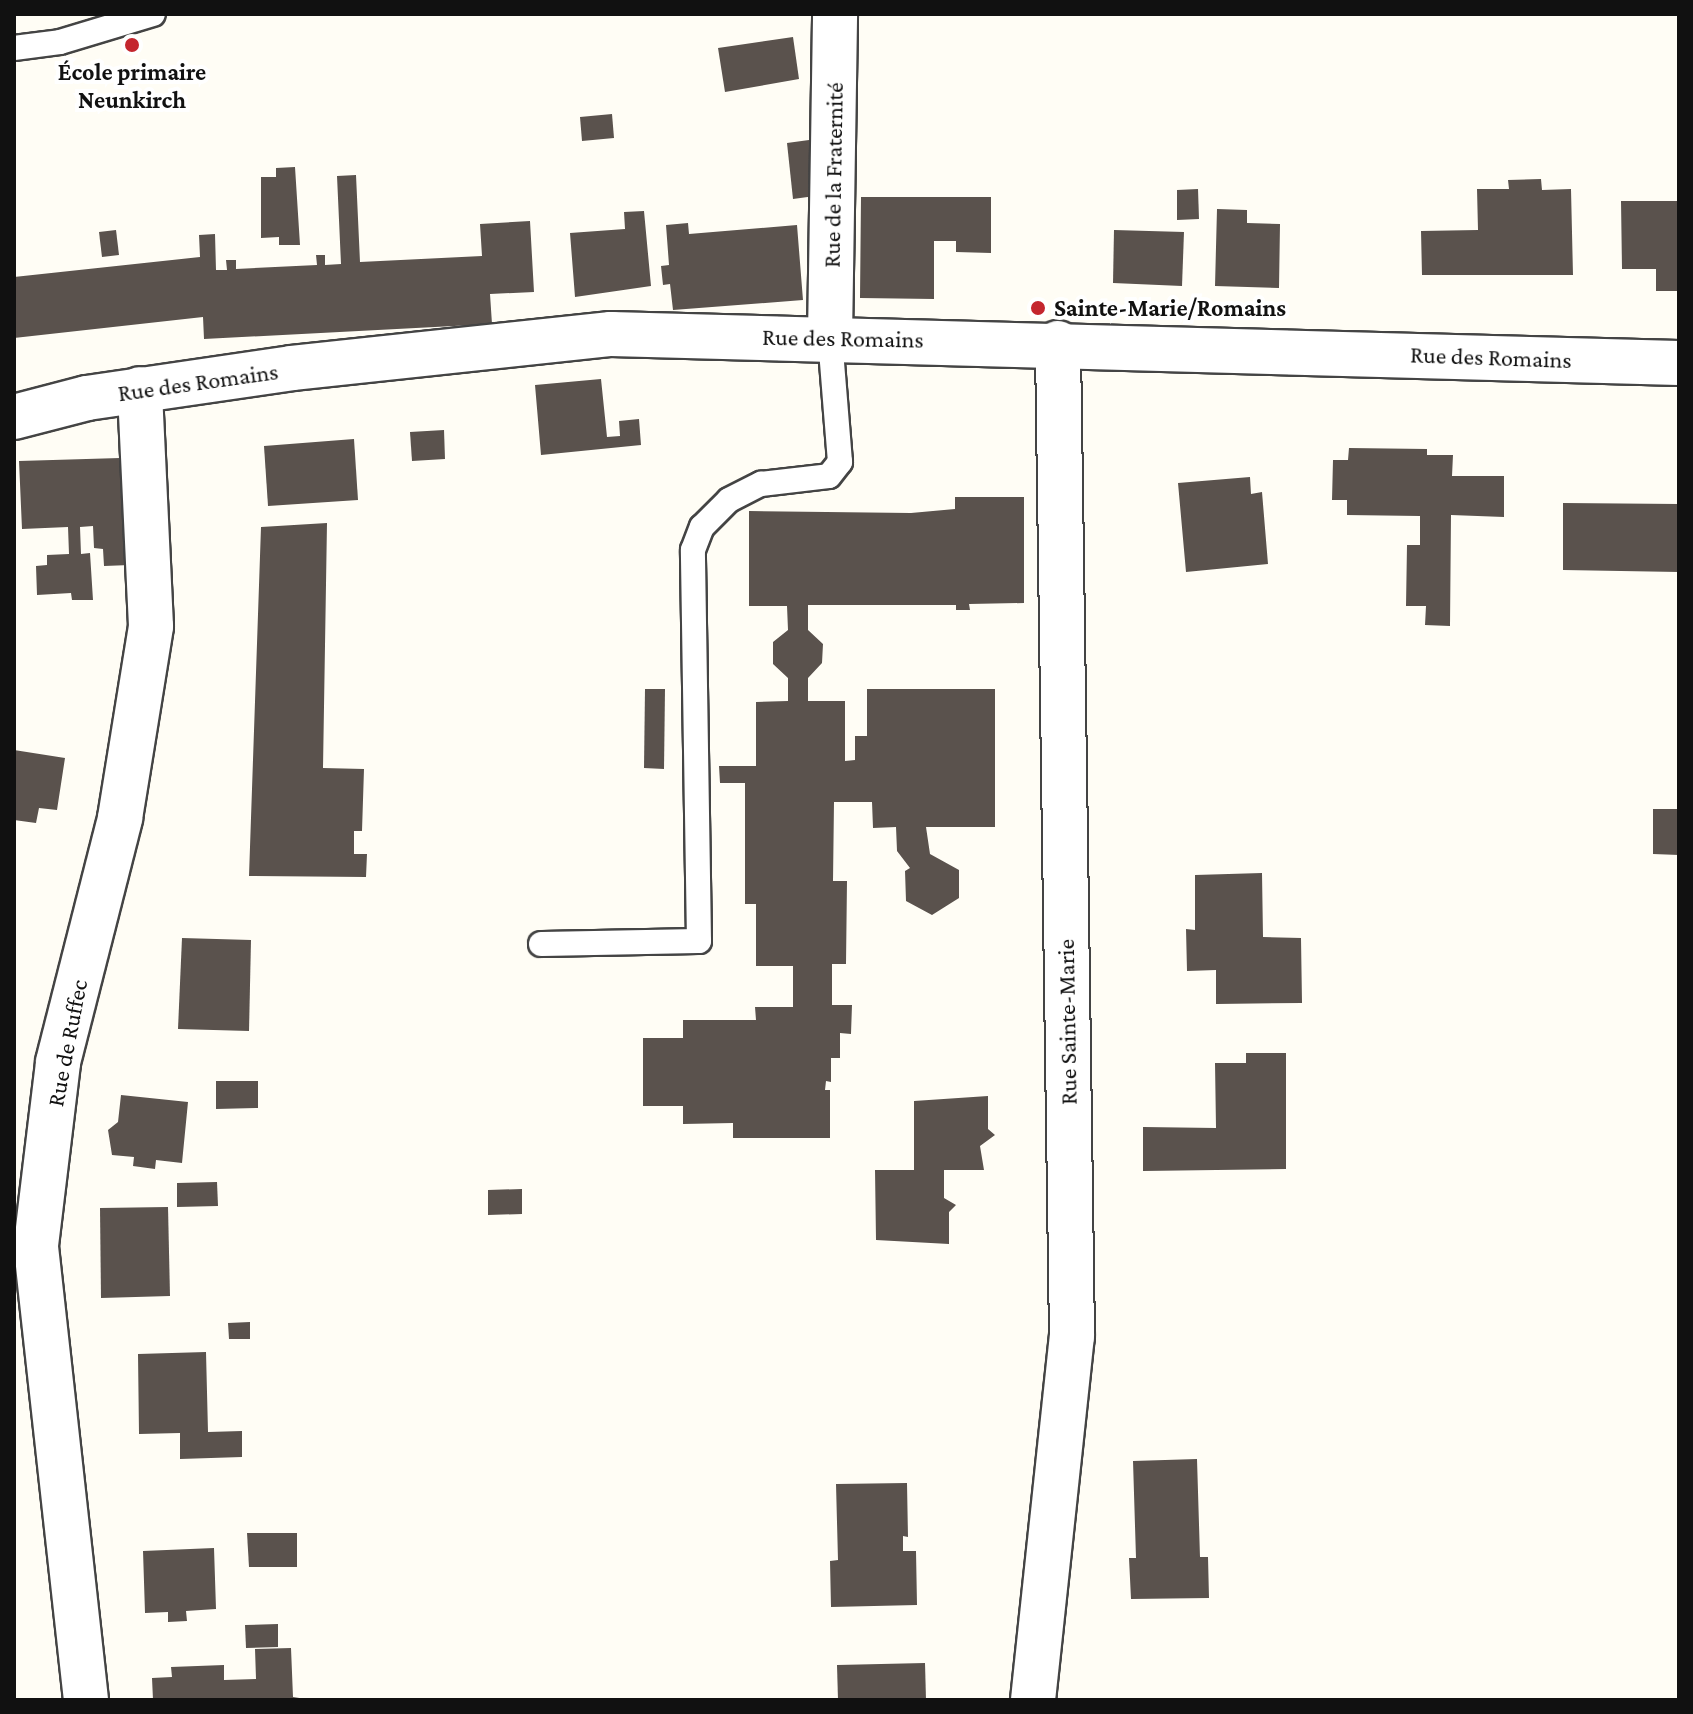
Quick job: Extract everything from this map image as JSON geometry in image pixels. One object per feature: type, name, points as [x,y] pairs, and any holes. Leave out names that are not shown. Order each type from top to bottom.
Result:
[{"type":"street","name":"Rue de la Fraternité","points":[[830,337],[835,14]]},
{"type":"street","name":"Rue des Romains","points":[[14,417],[140,389],[611,334],[1058,343],[1679,363]]},
{"type":"street","name":"Rue Sainte-Marie","points":[[1033,1700],[1072,1337],[1058,343]]},
{"type":"street","name":"Rue de Ruffec","points":[[86,1700],[36,1245],[33,1107],[58,1062],[120,818],[151,626],[140,389]]},
{"type":"lane","points":[[14,48],[60,42],[153,14]]},
{"type":"lane","points":[[541,944],[699,941],[693,550],[702,527],[729,500],[761,484],[829,476],[840,462],[830,337]]},
{"type":"building","points":[[793,37],[799,79],[725,92],[718,48]]},
{"type":"building","points":[[612,114],[614,138],[582,141],[580,117]]},
{"type":"building","points":[[809,140],[815,196],[793,199],[787,143]]},
{"type":"building","points":[[295,167],[300,245],[279,245],[279,237],[261,238],[261,177],[276,177],[276,168]]},
{"type":"building","points":[[356,175],[360,262],[482,256],[480,224],[530,221],[534,292],[490,294],[492,324],[204,339],[203,317],[14,338],[14,277],[200,257],[199,235],[215,234],[216,270],[227,270],[226,260],[236,260],[236,269],[317,265],[316,255],[325,255],[325,265],[341,264],[337,176]]},
{"type":"building","points":[[1541,179],[1542,190],[1571,189],[1573,275],[1422,275],[1421,231],[1478,230],[1477,189],[1509,189],[1508,180]]},
{"type":"building","points":[[1198,189],[1199,219],[1177,220],[1177,190]]},
{"type":"building","points":[[861,197],[991,197],[991,253],[956,252],[956,241],[934,241],[934,299],[860,298]]},
{"type":"building","points":[[1621,201],[1679,201],[1679,291],[1656,291],[1656,269],[1622,269]]},
{"type":"building","points":[[1217,209],[1247,210],[1247,223],[1280,224],[1279,288],[1215,286]]},
{"type":"building","points":[[644,211],[651,286],[575,297],[570,233],[625,229],[624,212]]},
{"type":"building","points":[[688,223],[689,234],[797,225],[803,300],[673,310],[670,284],[663,285],[661,266],[669,265],[666,225]]},
{"type":"building","points":[[116,230],[119,255],[102,257],[99,232]]},
{"type":"building","points":[[1114,230],[1184,232],[1182,286],[1113,283]]},
{"type":"building","points":[[601,379],[607,437],[620,436],[619,421],[639,419],[641,445],[541,455],[535,385]]},
{"type":"building","points":[[444,430],[445,459],[412,461],[410,432]]},
{"type":"building","points":[[354,439],[358,500],[268,506],[264,446]]},
{"type":"building","points":[[1349,448],[1427,449],[1427,455],[1453,455],[1452,476],[1504,476],[1504,517],[1451,515],[1450,626],[1425,625],[1426,606],[1406,606],[1407,545],[1420,545],[1420,516],[1347,515],[1347,500],[1332,500],[1333,460],[1348,460]]},
{"type":"building","points":[[120,458],[121,497],[128,497],[130,565],[104,566],[103,549],[94,548],[93,526],[80,527],[81,554],[90,553],[93,600],[72,600],[71,593],[37,595],[36,566],[47,565],[47,555],[69,554],[68,527],[22,529],[19,461]]},
{"type":"building","points":[[1250,477],[1251,494],[1262,492],[1268,564],[1186,572],[1178,483]]},
{"type":"building","points":[[955,497],[1024,497],[1024,603],[969,604],[970,610],[956,610],[956,605],[808,605],[808,630],[823,644],[822,663],[808,678],[808,701],[845,701],[845,761],[855,760],[855,736],[867,736],[867,689],[995,689],[995,827],[926,827],[930,854],[959,870],[959,898],[932,915],[906,901],[905,871],[910,868],[897,851],[896,827],[873,828],[872,802],[834,802],[833,881],[847,881],[846,964],[832,964],[832,1005],[852,1005],[851,1034],[840,1033],[840,1058],[831,1058],[831,1082],[826,1081],[825,1090],[830,1090],[830,1138],[733,1138],[733,1123],[683,1124],[683,1106],[643,1106],[643,1038],[683,1038],[683,1020],[756,1020],[755,1007],[793,1007],[793,966],[756,966],[756,904],[745,904],[745,783],[720,783],[719,766],[756,766],[756,702],[788,701],[788,678],[773,664],[773,642],[788,630],[787,606],[749,606],[749,511],[911,513],[955,509]]},
{"type":"building","points":[[1563,503],[1679,504],[1679,572],[1563,570]]},
{"type":"building","points":[[327,523],[323,768],[364,769],[362,831],[354,831],[354,854],[367,854],[366,877],[249,876],[261,527]]},
{"type":"building","points":[[645,689],[665,689],[664,769],[644,768]]},
{"type":"building","points":[[14,750],[65,758],[57,810],[39,808],[36,823],[14,820]]},
{"type":"building","points":[[1653,809],[1679,809],[1679,855],[1653,854]]},
{"type":"building","points":[[1262,873],[1263,937],[1301,938],[1302,1003],[1216,1004],[1216,970],[1187,971],[1186,929],[1195,930],[1195,875]]},
{"type":"building","points":[[182,938],[251,940],[249,1031],[178,1029]]},
{"type":"building","points":[[1246,1053],[1286,1053],[1286,1169],[1143,1171],[1143,1127],[1216,1128],[1215,1063],[1246,1063]]},
{"type":"building","points":[[216,1081],[258,1081],[258,1108],[216,1109]]},
{"type":"building","points":[[121,1095],[188,1102],[182,1163],[156,1160],[155,1169],[133,1166],[134,1157],[112,1155],[108,1130],[118,1122]]},
{"type":"building","points":[[988,1096],[988,1129],[995,1135],[980,1146],[984,1170],[944,1170],[944,1198],[956,1205],[949,1212],[949,1244],[876,1240],[875,1170],[914,1170],[914,1101]]},
{"type":"building","points":[[217,1182],[218,1206],[177,1207],[177,1183]]},
{"type":"building","points":[[522,1189],[522,1214],[488,1215],[488,1190]]},
{"type":"building","points":[[168,1207],[170,1296],[101,1298],[100,1208]]},
{"type":"building","points":[[250,1322],[250,1339],[229,1339],[228,1323]]},
{"type":"building","points":[[206,1352],[208,1432],[242,1431],[242,1457],[180,1459],[180,1433],[139,1434],[138,1354]]},
{"type":"building","points":[[1197,1459],[1200,1557],[1208,1557],[1209,1598],[1131,1599],[1129,1558],[1136,1558],[1133,1461]]},
{"type":"building","points":[[907,1483],[908,1537],[903,1536],[903,1551],[916,1551],[917,1605],[831,1607],[830,1561],[838,1560],[836,1484]]},
{"type":"building","points":[[247,1533],[297,1533],[297,1567],[249,1567]]},
{"type":"building","points":[[214,1548],[216,1609],[186,1611],[187,1621],[168,1622],[168,1612],[145,1613],[143,1551]]},
{"type":"building","points":[[278,1624],[278,1647],[246,1648],[245,1625]]},
{"type":"building","points":[[291,1648],[293,1697],[312,1700],[153,1700],[152,1678],[172,1677],[171,1667],[224,1665],[224,1680],[256,1679],[255,1649]]},
{"type":"building","points":[[925,1663],[926,1700],[838,1700],[837,1665]]},
{"type":"place","name":"École primaire Neunkirch","points":[[132,45]]},
{"type":"place","name":"Sainte-Marie/Romains","points":[[1038,308]]}]
